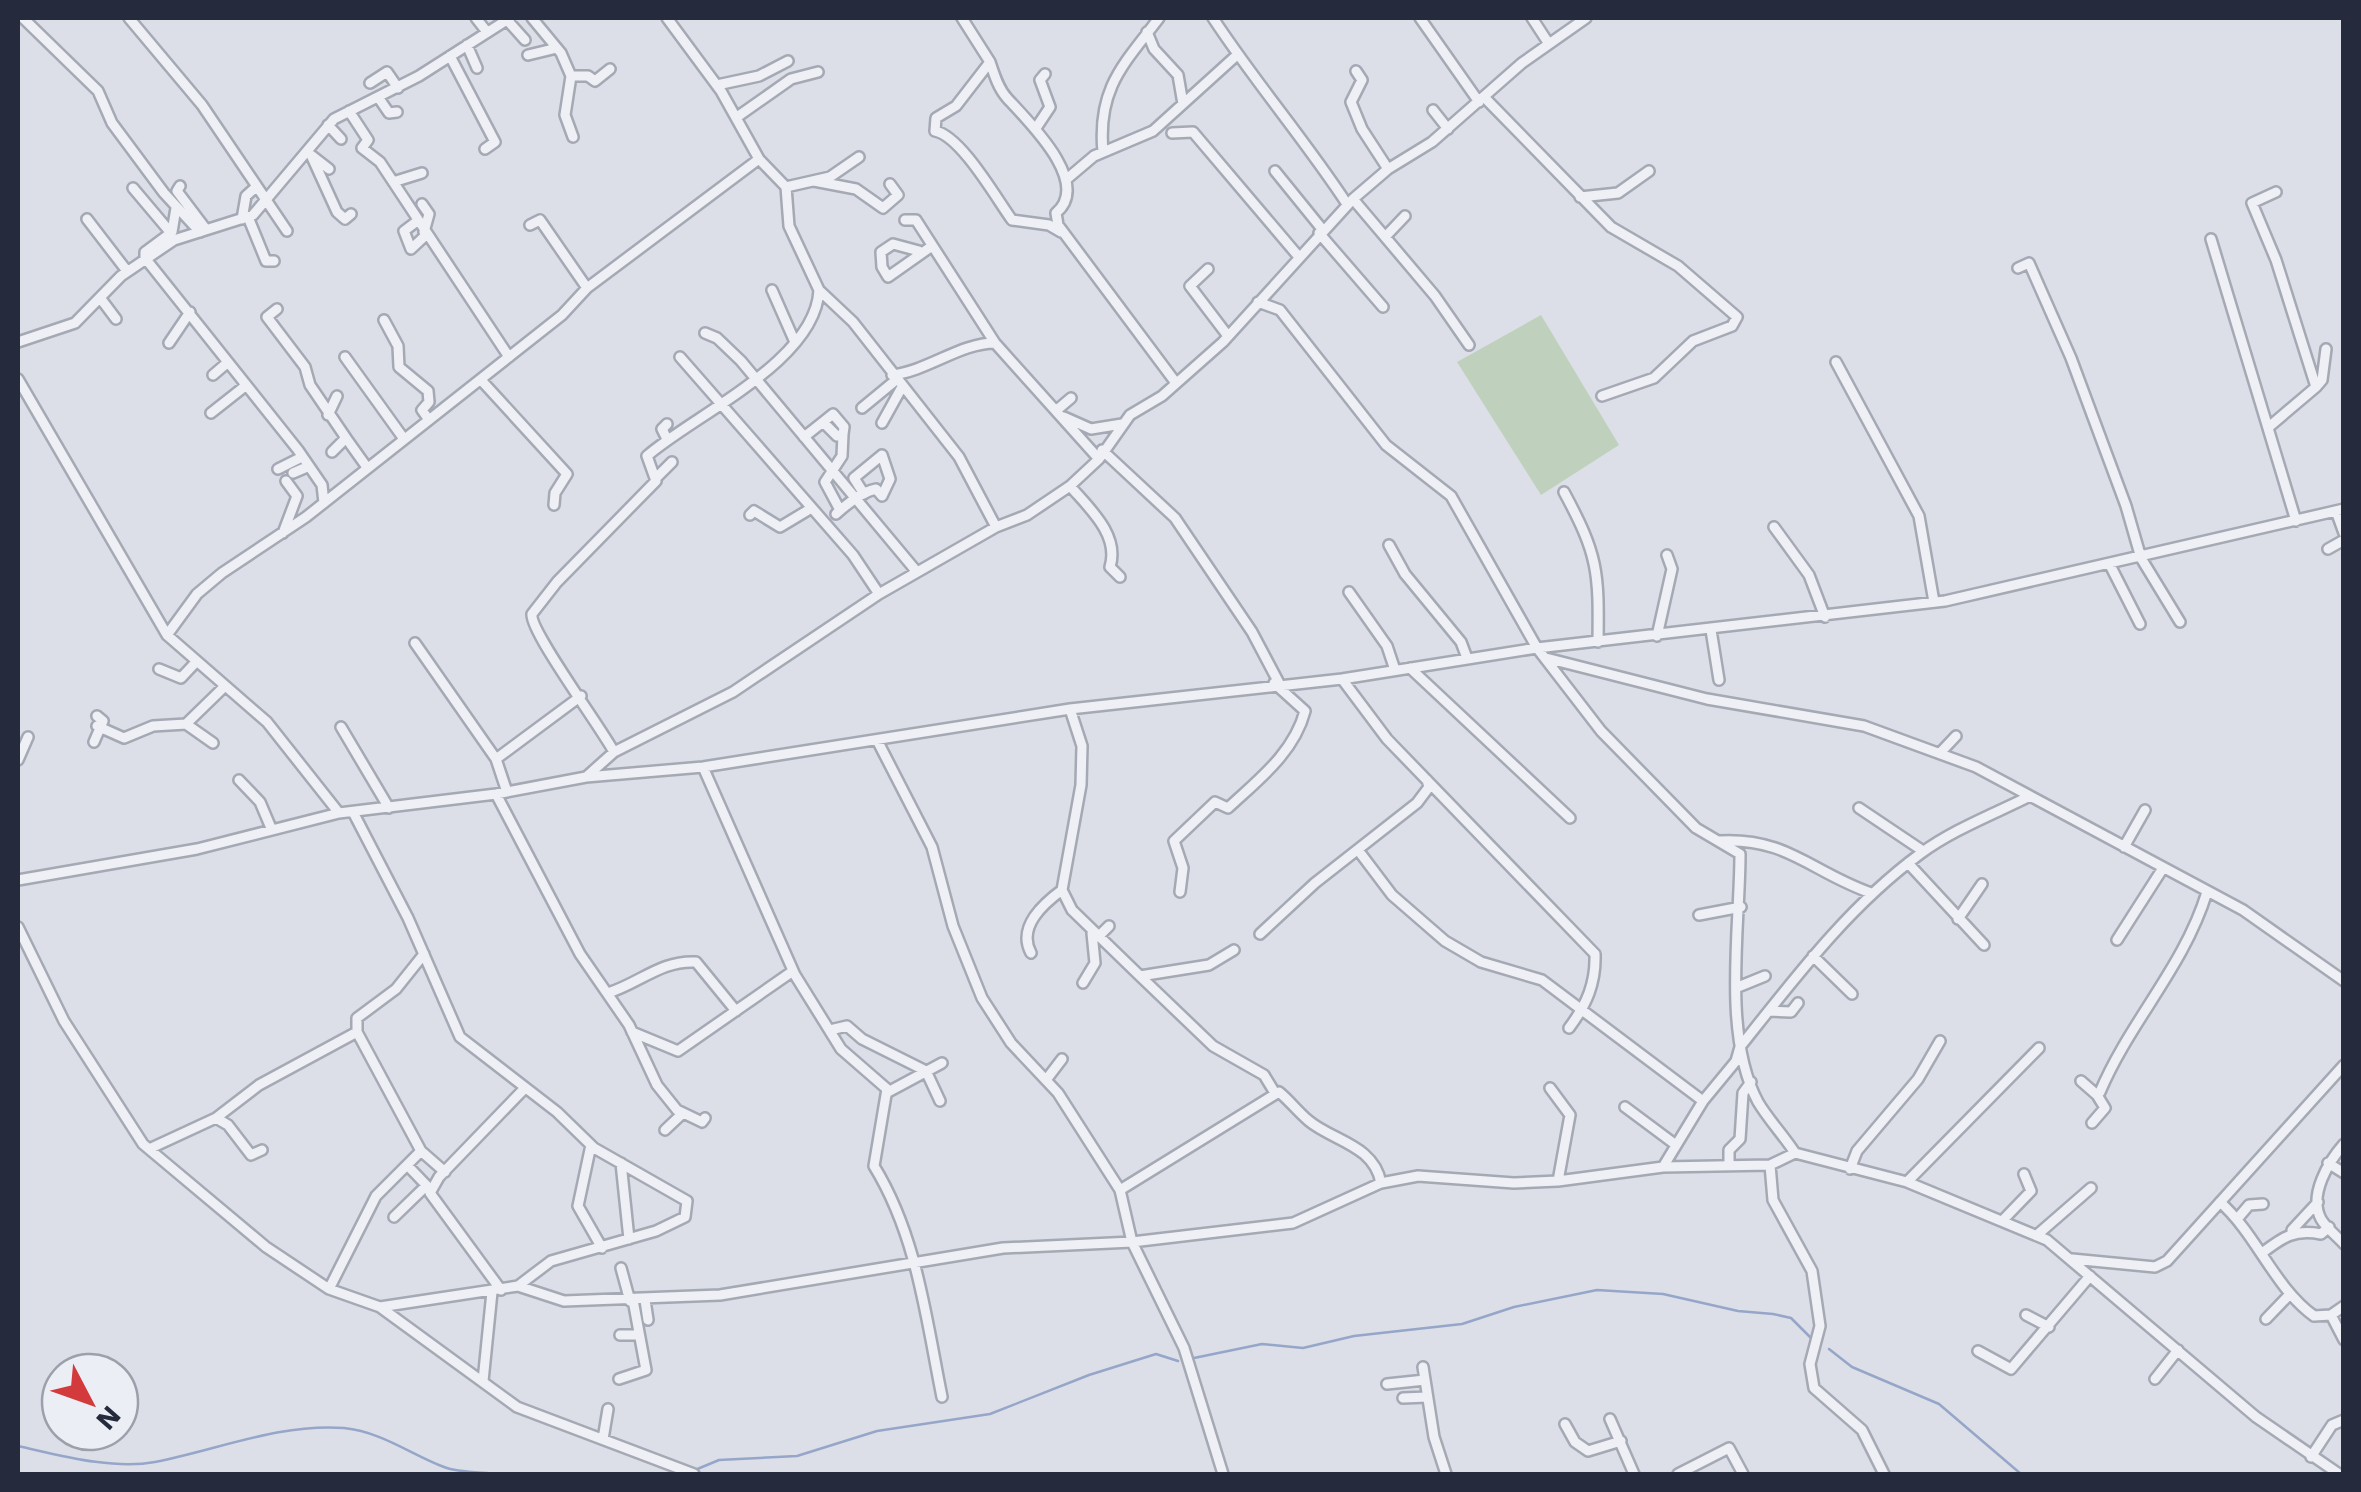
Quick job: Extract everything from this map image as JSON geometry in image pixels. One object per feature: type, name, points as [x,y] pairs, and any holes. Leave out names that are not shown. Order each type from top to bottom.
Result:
[{"type":"street","points":[[22,18],[98,91],[112,123],[176,208],[204,231]]},
{"type":"street","points":[[129,18],[202,105],[287,231]]},
{"type":"street","points":[[476,18],[487,32]]},
{"type":"street","points":[[532,18],[557,48],[571,76],[565,115],[573,137]]},
{"type":"street","points":[[667,18],[717,85],[760,159],[786,188],[789,226],[820,290],[853,322],[959,457],[996,527]]},
{"type":"street","points":[[962,18],[990,62],[1004,96],[1036,128],[1068,178],[1066,204],[1056,214],[1067,236],[1176,383]]},
{"type":"street","points":[[1103,152],[1101,118],[1112,86],[1128,54],[1160,18]]},
{"type":"street","points":[[1213,18],[1279,113],[1306,141],[1350,202],[1436,296],[1469,345]]},
{"type":"street","points":[[1420,18],[1482,100],[1611,228],[1678,266],[1737,317],[1718,334],[1693,340],[1654,378],[1602,396]]},
{"type":"street","points":[[1532,18],[1549,44]]},
{"type":"street","points":[[586,777],[614,752],[733,692],[879,594],[996,527],[1028,515],[1070,486],[1101,454],[1122,424],[1228,336],[1350,202],[1586,18]]},
{"type":"street","points":[[18,342],[75,323],[172,235],[204,231],[245,218],[308,153],[328,124],[349,111],[398,88],[508,19],[525,40]]},
{"type":"street","points":[[1148,32],[1154,49],[1178,76],[1183,104]]},
{"type":"street","points":[[467,45],[476,68]]},
{"type":"street","points":[[528,55],[557,48]]},
{"type":"street","points":[[1068,178],[1103,152],[1153,130],[1237,54]]},
{"type":"street","points":[[450,56],[495,142],[485,149]]},
{"type":"street","points":[[717,85],[759,76],[788,61]]},
{"type":"street","points":[[990,62],[956,106],[936,118],[935,132],[944,133],[959,148],[1012,220],[1049,225],[1067,236]]},
{"type":"street","points":[[571,76],[588,76],[595,81],[610,70]]},
{"type":"street","points":[[1356,71],[1362,80],[1351,102],[1362,129],[1388,169]]},
{"type":"street","points":[[370,83],[386,72],[398,88]]},
{"type":"street","points":[[737,117],[790,78],[818,72]]},
{"type":"street","points":[[1036,128],[1050,107],[1040,80],[1045,74]]},
{"type":"street","points":[[378,97],[389,113],[397,112]]},
{"type":"street","points":[[1433,110],[1448,129]]},
{"type":"street","points":[[349,111],[368,140],[362,148],[380,162],[416,222],[509,357]]},
{"type":"street","points":[[328,124],[341,140]]},
{"type":"street","points":[[1172,133],[1192,132],[1299,257]]},
{"type":"street","points":[[308,153],[328,169]]},
{"type":"street","points":[[308,153],[337,212],[345,218],[351,214]]},
{"type":"street","points":[[786,188],[814,181],[860,157]]},
{"type":"street","points":[[168,636],[197,594],[321,505],[366,466],[481,380],[588,288],[760,159]]},
{"type":"street","points":[[1580,198],[1618,193],[1649,170]]},
{"type":"street","points":[[1275,172],[1384,307]]},
{"type":"street","points":[[392,182],[422,173]]},
{"type":"street","points":[[814,181],[856,189],[874,206],[883,208],[898,194],[890,184]]},
{"type":"street","points":[[180,186],[177,191],[204,231]]},
{"type":"street","points":[[256,187],[246,196],[245,218],[266,260],[274,261]]},
{"type":"street","points":[[133,188],[172,235]]},
{"type":"street","points":[[2276,192],[2252,203],[2276,260],[2316,387]]},
{"type":"street","points":[[416,222],[404,231],[410,249],[425,234],[429,214],[422,204]]},
{"type":"street","points":[[172,235],[176,208]]},
{"type":"street","points":[[1385,236],[1405,216]]},
{"type":"street","points":[[87,219],[128,272]]},
{"type":"street","points":[[530,225],[540,220],[588,288]]},
{"type":"street","points":[[905,220],[916,220],[995,344],[1101,454],[1175,518],[1252,632],[1276,683],[1304,712],[1278,761],[1251,788],[1228,808],[1215,802],[1174,841],[1183,868],[1180,892]]},
{"type":"street","points":[[2211,239],[2296,521]]},
{"type":"street","points":[[920,251],[893,244],[881,252],[882,267],[888,277],[932,246]]},
{"type":"street","points":[[146,258],[322,485],[321,505]]},
{"type":"street","points":[[2018,268],[2029,263],[2072,358],[2141,558],[2180,622]]},
{"type":"street","points":[[1208,268],[1190,286],[1228,336]]},
{"type":"street","points":[[772,290],[794,340]]},
{"type":"street","points":[[656,478],[646,460],[668,439],[758,382],[815,313],[820,290]]},
{"type":"street","points":[[101,299],[116,319]]},
{"type":"street","points":[[1258,302],[1280,310],[1386,445],[1451,496],[1537,648],[1601,731],[1679,813],[1716,842],[1740,854],[1740,1046],[1760,1106],[1795,1153],[1907,1182],[2037,1235],[2072,1258],[2256,1418],[2339,1474]]},
{"type":"street","points":[[277,309],[268,317],[305,367],[310,385],[328,415],[346,434],[366,466]]},
{"type":"street","points":[[170,343],[190,312]]},
{"type":"street","points":[[384,320],[398,346],[399,367],[428,391],[430,402],[422,410],[429,420]]},
{"type":"street","points":[[705,333],[718,338],[758,382],[834,473],[860,497],[917,572]]},
{"type":"street","points":[[862,408],[896,381],[974,346],[995,344]]},
{"type":"street","points":[[2270,426],[2322,380],[2326,349]]},
{"type":"street","points":[[345,357],[404,439]]},
{"type":"street","points":[[680,357],[852,555],[879,594]]},
{"type":"street","points":[[1836,362],[1918,516],[1934,602]]},
{"type":"street","points":[[213,376],[227,363]]},
{"type":"street","points":[[18,379],[168,636],[267,722],[339,813]]},
{"type":"street","points":[[481,380],[567,474],[555,493],[554,505]]},
{"type":"street","points":[[882,423],[896,381]]},
{"type":"street","points":[[211,414],[244,387]]},
{"type":"street","points":[[328,415],[336,396]]},
{"type":"street","points":[[1061,413],[1070,398]]},
{"type":"street","points":[[1061,413],[1091,429],[1122,424]]},
{"type":"street","points":[[804,437],[823,422],[836,436],[843,434],[842,456],[826,488],[838,512],[876,490],[882,496],[890,479],[879,454],[854,478],[860,497]]},
{"type":"street","points":[[667,424],[662,429],[668,439]]},
{"type":"street","points":[[332,452],[346,434]]},
{"type":"street","points":[[278,469],[305,462]]},
{"type":"street","points":[[282,533],[297,496],[289,477],[305,462]]},
{"type":"street","points":[[614,752],[581,696],[537,636],[532,614],[672,462]]},
{"type":"street","points":[[1070,486],[1109,535],[1113,546],[1110,567],[1120,577]]},
{"type":"street","points":[[1564,492],[1586,533],[1599,573],[1598,642]]},
{"type":"street","points":[[297,496],[321,505]]},
{"type":"street","points":[[750,515],[754,512],[780,526],[810,509]]},
{"type":"street","points":[[18,880],[197,849],[339,813],[502,793],[586,777],[704,767],[1070,709],[1342,678],[1537,648],[1934,602],[2340,510],[2344,537],[2328,549]]},
{"type":"street","points":[[1774,526],[1809,575],[1825,616]]},
{"type":"street","points":[[1389,546],[1405,574],[1461,642],[1467,658]]},
{"type":"street","points":[[1657,636],[1672,569],[1667,555]]},
{"type":"street","points":[[2110,565],[2140,624]]},
{"type":"street","points":[[1349,592],[1388,646],[1394,670]]},
{"type":"street","points":[[1712,630],[1719,680]]},
{"type":"street","points":[[415,642],[496,759],[502,793],[573,942],[632,1032],[656,1086],[682,1113],[702,1122],[705,1118]]},
{"type":"street","points":[[1546,658],[1707,699],[1864,726],[1940,753],[2030,796],[2243,910],[2344,981]]},
{"type":"street","points":[[159,669],[181,678],[196,662]]},
{"type":"street","points":[[1410,668],[1570,818]]},
{"type":"street","points":[[1342,678],[1387,739],[1594,954],[1596,976],[1584,1008],[1569,1028]]},
{"type":"street","points":[[186,724],[224,687]]},
{"type":"street","points":[[496,759],[581,696]]},
{"type":"street","points":[[1070,709],[1082,746],[1081,785],[1062,890],[1073,912]]},
{"type":"street","points":[[94,742],[98,724],[124,738],[153,726],[186,724],[213,743]]},
{"type":"street","points":[[341,727],[389,808]]},
{"type":"street","points":[[1940,753],[1956,736]]},
{"type":"street","points":[[18,760],[28,737]]},
{"type":"street","points":[[877,740],[932,846],[953,926],[982,998],[1011,1043],[1046,1080],[1120,1190],[1132,1242],[1184,1348],[1223,1474]]},
{"type":"street","points":[[704,767],[793,971],[841,1048],[888,1092]]},
{"type":"street","points":[[1260,934],[1418,803],[1429,788],[1426,778]]},
{"type":"street","points":[[239,780],[260,802],[272,828]]},
{"type":"street","points":[[1663,1167],[1703,1101],[1736,1062],[1740,1046],[1812,956],[1871,893],[1924,851],[2030,796]]},
{"type":"street","points":[[1859,808],[1924,851]]},
{"type":"street","points":[[2124,847],[2145,810]]},
{"type":"street","points":[[353,812],[424,954],[460,1037],[591,1145],[686,1201],[689,1210],[685,1218],[629,1239],[551,1261],[518,1286],[380,1307]]},
{"type":"street","points":[[1716,842],[1746,840],[1779,846],[1845,884],[1871,893]]},
{"type":"street","points":[[1358,850],[1392,895],[1458,949],[1481,962],[1542,980],[1703,1101]]},
{"type":"street","points":[[1908,863],[1984,945]]},
{"type":"street","points":[[2117,940],[2163,868]]},
{"type":"street","points":[[1958,919],[1982,884]]},
{"type":"street","points":[[1031,953],[1026,935],[1036,912],[1062,890]]},
{"type":"street","points":[[2097,1095],[2129,1030],[2152,1006],[2172,971],[2207,892]]},
{"type":"street","points":[[1052,897],[1073,912],[1213,1046],[1264,1076],[1276,1093],[1287,1098],[1311,1124],[1348,1140],[1379,1172],[1381,1183]]},
{"type":"street","points":[[1698,914],[1741,907]]},
{"type":"street","points":[[1094,934],[1109,926]]},
{"type":"street","points":[[18,928],[64,1021],[149,1149],[285,1261],[329,1289],[380,1307],[517,1406],[694,1474]]},
{"type":"street","points":[[1083,983],[1096,963],[1094,934]]},
{"type":"street","points":[[1140,976],[1209,965],[1234,950]]},
{"type":"street","points":[[424,954],[412,973],[357,1018],[356,1032],[420,1150],[445,1172]]},
{"type":"street","points":[[1812,956],[1852,994]]},
{"type":"street","points":[[1096,963],[1119,957]]},
{"type":"street","points":[[608,994],[678,961],[696,962],[736,1011]]},
{"type":"street","points":[[632,1032],[678,1051],[793,971]]},
{"type":"street","points":[[1738,986],[1764,976]]},
{"type":"street","points":[[1769,1011],[1792,1012],[1798,1004]]},
{"type":"street","points":[[830,1030],[847,1026],[926,1071],[940,1102]]},
{"type":"street","points":[[149,1149],[216,1118],[259,1085],[356,1032]]},
{"type":"street","points":[[1850,1169],[1857,1151],[1918,1078],[1940,1041]]},
{"type":"street","points":[[1907,1182],[2038,1048]]},
{"type":"street","points":[[1046,1080],[1062,1059]]},
{"type":"street","points":[[888,1092],[942,1063]]},
{"type":"street","points":[[2072,1258],[2155,1267],[2167,1261],[2344,1065]]},
{"type":"street","points":[[2081,1081],[2105,1108],[2092,1123]]},
{"type":"street","points":[[1729,1164],[1729,1150],[1740,1138],[1743,1093],[1751,1082]]},
{"type":"street","points":[[394,1217],[445,1172],[524,1088]]},
{"type":"street","points":[[1550,1088],[1570,1115],[1558,1181]]},
{"type":"street","points":[[888,1092],[874,1166],[892,1196],[915,1260],[942,1397]]},
{"type":"street","points":[[1120,1190],[1276,1093]]},
{"type":"street","points":[[1625,1107],[1676,1145]]},
{"type":"street","points":[[665,1130],[682,1113]]},
{"type":"street","points":[[216,1118],[228,1124],[251,1155],[262,1150]]},
{"type":"street","points":[[2344,1144],[2328,1163],[2318,1202],[2321,1220],[2344,1244]]},
{"type":"street","points":[[591,1145],[578,1206],[602,1248]]},
{"type":"street","points":[[329,1289],[376,1196],[420,1150]]},
{"type":"street","points":[[518,1286],[564,1301],[720,1294],[1003,1248],[1132,1242],[1292,1224],[1381,1183],[1418,1176],[1514,1183],[1558,1181],[1663,1167],[1770,1164],[1795,1153]]},
{"type":"street","points":[[620,1163],[629,1239]]},
{"type":"street","points":[[2328,1163],[2344,1173]]},
{"type":"street","points":[[1770,1164],[1773,1200],[1812,1271],[1820,1326],[1810,1364],[1814,1388],[1862,1430],[1884,1474]]},
{"type":"street","points":[[407,1166],[428,1188],[497,1291],[483,1382]]},
{"type":"street","points":[[2004,1219],[2031,1191],[2024,1174]]},
{"type":"street","points":[[2037,1235],[2091,1188]]},
{"type":"street","points":[[2220,1202],[2238,1218],[2290,1294],[2314,1316],[2331,1315],[2344,1306]]},
{"type":"street","points":[[2262,1253],[2318,1202]]},
{"type":"street","points":[[2238,1218],[2249,1204],[2263,1204]]},
{"type":"street","points":[[2286,1235],[2301,1230],[2321,1234],[2329,1227]]},
{"type":"street","points":[[619,1379],[646,1370],[621,1268]]},
{"type":"street","points":[[1978,1351],[2011,1369],[2090,1276]]},
{"type":"street","points":[[2266,1319],[2290,1294]]},
{"type":"street","points":[[645,1300],[648,1320]]},
{"type":"street","points":[[2026,1315],[2049,1328]]},
{"type":"street","points":[[2331,1315],[2344,1340]]},
{"type":"street","points":[[620,1335],[639,1335]]},
{"type":"street","points":[[2154,1379],[2178,1350]]},
{"type":"street","points":[[1423,1366],[1446,1474]]},
{"type":"street","points":[[1388,1384],[1425,1380]]},
{"type":"street","points":[[1404,1398],[1427,1397]]},
{"type":"street","points":[[602,1439],[608,1410]]},
{"type":"street","points":[[1610,1420],[1634,1474]]},
{"type":"street","points":[[2311,1457],[2332,1425],[2344,1420]]},
{"type":"street","points":[[1566,1424],[1575,1442],[1588,1451],[1620,1441]]},
{"type":"street","points":[[1678,1474],[1728,1448],[1743,1474]]},
{"type":"green space","points":[[1541,315],[1619,445],[1541,495],[1457,362]]},
{"type":"waterway","points":[[1194,1358],[1262,1344],[1303,1348],[1354,1336],[1462,1324],[1514,1307],[1597,1290],[1663,1294],[1791,1318],[1811,1338]]},
{"type":"waterway","points":[[1829,1349],[1852,1367],[1939,1404],[2021,1474]]},
{"type":"waterway","points":[[695,1470],[719,1460],[797,1456],[877,1431],[990,1414],[1089,1375],[1156,1354],[1178,1361]]},
{"type":"waterway","points":[[18,1446],[86,1460],[138,1464],[272,1433],[344,1428],[383,1439],[450,1469],[498,1474]]}]
